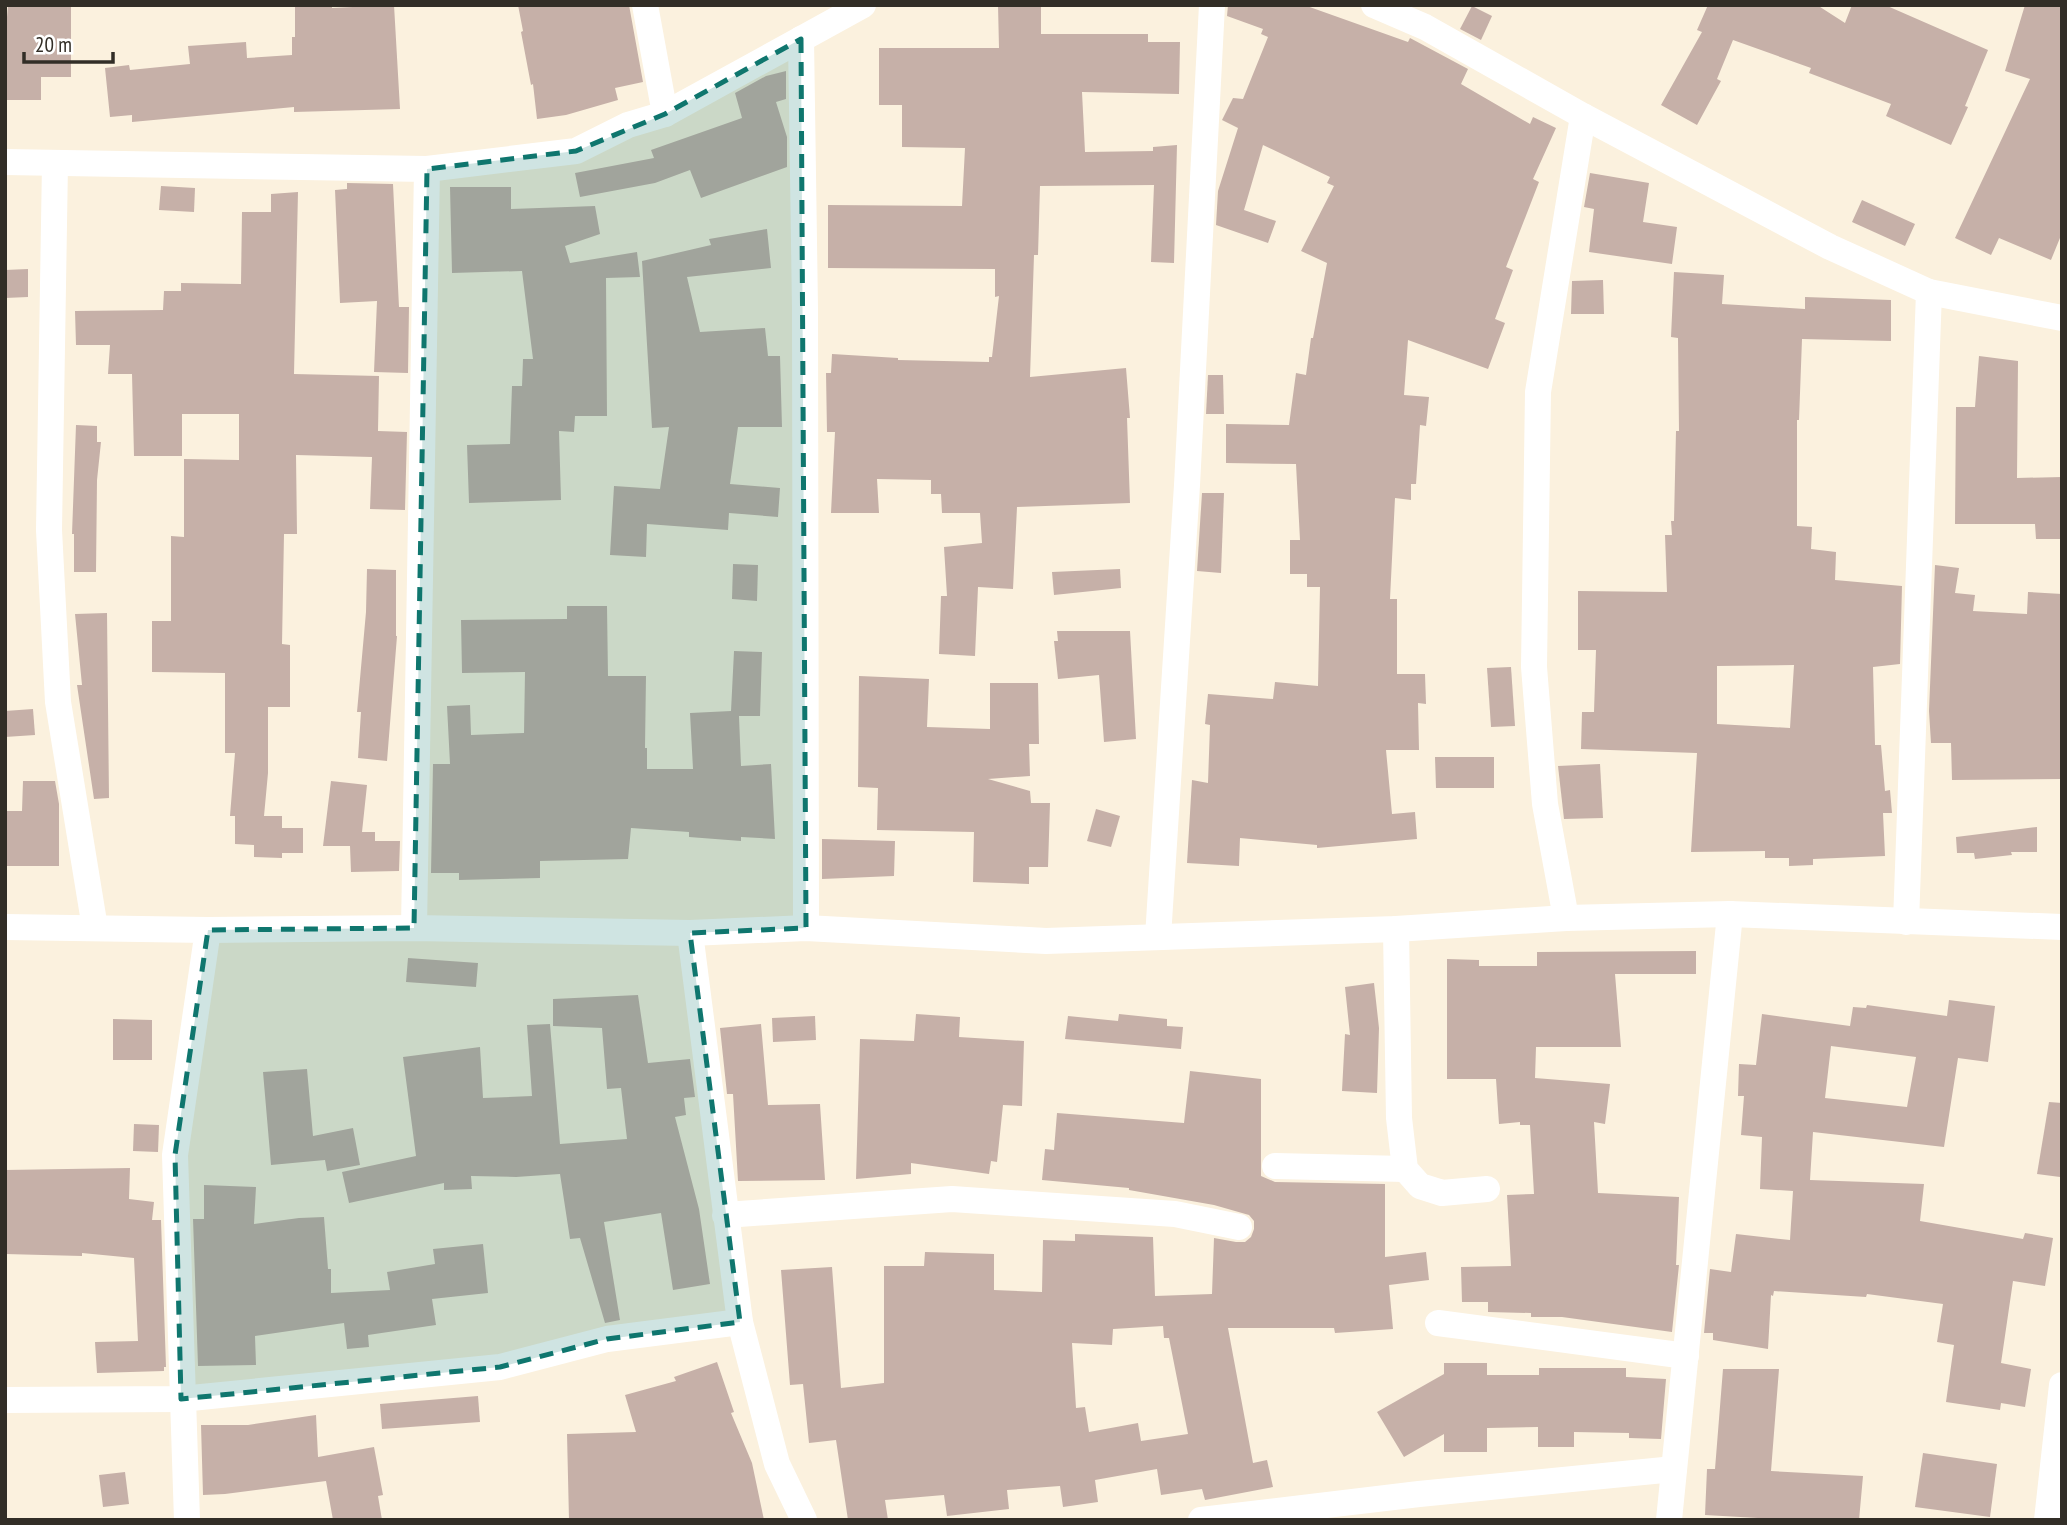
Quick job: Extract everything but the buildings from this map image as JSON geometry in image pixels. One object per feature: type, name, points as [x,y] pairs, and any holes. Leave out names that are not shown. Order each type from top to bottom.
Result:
[{"type":"street","points":[[645,5],[665,114]]},
{"type":"street","points":[[5,162],[427,169],[576,151],[628,125],[665,114],[863,5]]},
{"type":"street","points":[[1158,937],[1187,485],[1212,5]]},
{"type":"street","points":[[1374,5],[1425,27],[1583,116],[1830,247],[1929,292],[2062,318]]},
{"type":"street","points":[[801,39],[805,337],[806,928]]},
{"type":"street","points":[[1566,918],[1545,804],[1535,667],[1538,392],[1583,116]]},
{"type":"street","points":[[55,163],[49,530],[58,702],[95,928]]},
{"type":"street","points":[[414,928],[427,169]]},
{"type":"street","points":[[1906,922],[1929,292]]},
{"type":"street","points":[[1669,1520],[1730,914]]},
{"type":"street","points":[[5,928],[414,928],[690,933],[806,928],[1046,942],[1396,929],[1566,918],[1730,914],[2062,927]]},
{"type":"street","points":[[1396,929],[1399,1118],[1405,1169],[1420,1186],[1442,1193],[1487,1189]]},
{"type":"street","points":[[187,1520],[175,1155],[208,930]]},
{"type":"street","points":[[690,933],[740,1322],[777,1464],[804,1520]]},
{"type":"street","points":[[1275,1166],[1405,1169]]},
{"type":"street","points":[[725,1214],[952,1199],[1175,1214],[1239,1227]]},
{"type":"street","points":[[5,1400],[181,1399],[500,1367],[607,1339],[740,1322]]},
{"type":"street","points":[[1438,1324],[1686,1356]]},
{"type":"street","points":[[2047,1520],[2056,1482],[2062,1385]]},
{"type":"street","points":[[1201,1520],[1419,1494],[1674,1469]]},
{"type":"highlighted area","points":[[801,39],[806,928],[690,933],[740,1322],[607,1339],[500,1367],[181,1399],[175,1155],[208,930],[414,928],[427,169],[576,151],[665,114]]}]
